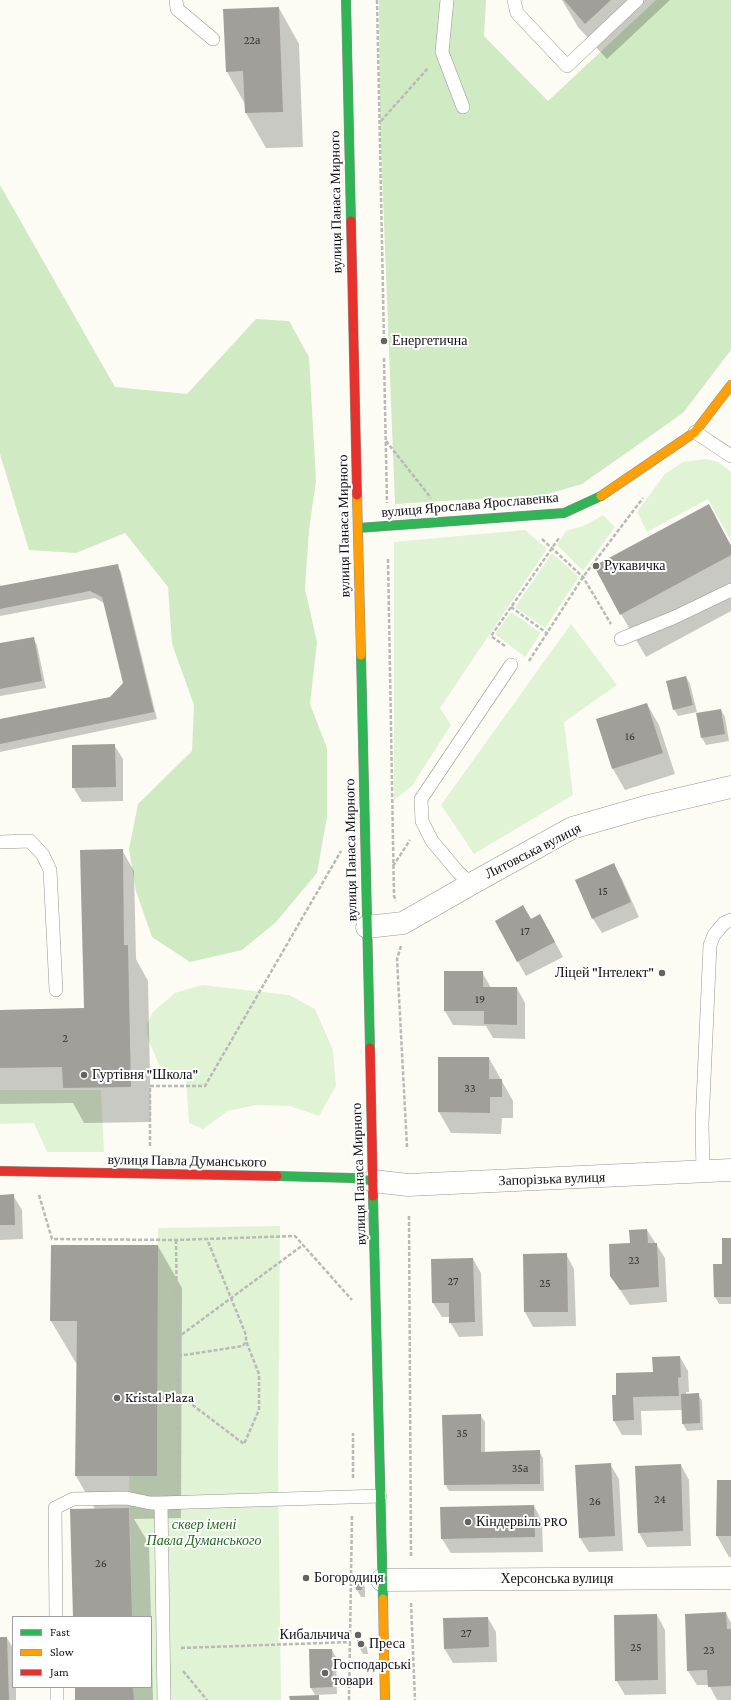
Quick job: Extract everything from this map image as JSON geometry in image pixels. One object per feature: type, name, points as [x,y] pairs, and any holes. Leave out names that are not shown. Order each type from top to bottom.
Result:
[{"type":"street","name":"вулиця Панаса Мирного","points":[[346,0],[385,1700]]},
{"type":"street","name":"вулиця Ярослава Ярославенка","points":[[358,528],[564,513],[604,494],[695,432],[731,385]]},
{"type":"street","name":"Литовська вулиця","points":[[367,926],[403,923],[572,828],[645,807],[731,787]]},
{"type":"street","name":"Запорізька вулиця","points":[[373,1181],[408,1185],[731,1170]]},
{"type":"street","name":"вулиця Павла Думанського","points":[[0,1171],[353,1178],[373,1181]]},
{"type":"street","name":"Херсонська вулиця","points":[[382,1580],[731,1578]]},
{"type":"lane","points":[[176,0],[177,9],[213,39]]},
{"type":"lane","points":[[447,0],[442,52],[463,107]]},
{"type":"lane","points":[[514,0],[517,13],[567,66],[637,0]]},
{"type":"lane","points":[[695,432],[731,456]]},
{"type":"lane","points":[[622,639],[675,617],[731,590]]},
{"type":"lane","points":[[471,884],[458,872],[432,841],[422,822],[421,799],[517,662]]},
{"type":"lane","points":[[0,842],[30,841],[43,855],[50,870],[56,990]]},
{"type":"lane","points":[[703,1172],[702,1124],[710,944],[714,935],[724,923],[731,920]]},
{"type":"lane","points":[[56,1616],[56,1508],[73,1499],[126,1498],[161,1503],[179,1503],[380,1496]]},
{"type":"lane","points":[[161,1503],[164,1700]]},
{"type":"lane","points":[[57,1688],[57,1700]]},
{"type":"path","points":[[377,0],[384,341]]},
{"type":"path","points":[[380,121],[442,52]]},
{"type":"path","points":[[384,358],[387,508]]},
{"type":"path","points":[[386,441],[432,499]]},
{"type":"path","points":[[517,662],[528,663],[584,578],[644,496]]},
{"type":"path","points":[[509,650],[491,636],[562,532]]},
{"type":"path","points":[[538,535],[584,578],[609,620]]},
{"type":"path","points":[[388,559],[394,896],[397,903]]},
{"type":"path","points":[[511,608],[548,634]]},
{"type":"path","points":[[150,1146],[150,1086],[205,1086],[344,845]]},
{"type":"path","points":[[402,944],[397,959],[407,1147]]},
{"type":"path","points":[[37,1190],[52,1239],[176,1240],[295,1236],[355,1303],[355,1295]]},
{"type":"path","points":[[409,1216],[411,1564]]},
{"type":"path","points":[[178,1394],[244,1444],[259,1410],[259,1374],[246,1340],[246,1335],[207,1239]]},
{"type":"path","points":[[176,1240],[179,1503]]},
{"type":"path","points":[[177,1338],[303,1245]]},
{"type":"path","points":[[178,1356],[243,1346],[246,1340]]},
{"type":"path","points":[[349,1700],[353,1427]]},
{"type":"path","points":[[351,1591],[358,1591]]},
{"type":"path","points":[[411,1601],[414,1700]]},
{"type":"path","points":[[164,1648],[351,1642]]},
{"type":"path","points":[[164,1648],[207,1700]]},
{"type":"green space","points":[[379,0],[486,0],[484,36],[548,101],[656,0],[731,0],[731,350],[683,413],[582,484],[544,495],[395,504],[380,121]]},
{"type":"green space","points":[[0,185],[115,387],[187,394],[256,319],[289,321],[309,357],[316,481],[309,530],[305,589],[317,642],[310,704],[327,748],[327,817],[317,873],[276,922],[242,950],[190,962],[152,937],[136,891],[129,849],[138,804],[192,751],[194,705],[172,644],[168,587],[125,533],[76,553],[29,550],[0,454]]},
{"type":"green space","points":[[706,459],[718,462],[731,472],[731,541],[708,499],[647,532],[637,512],[665,474],[683,462]]},
{"type":"green space","points":[[603,515],[615,527],[583,571],[557,545],[566,531],[586,525]]},
{"type":"green space","points":[[525,530],[547,549],[440,708],[451,725],[412,786],[394,800],[394,542]]},
{"type":"green space","points":[[552,553],[579,577],[545,628],[515,607]]},
{"type":"green space","points":[[511,612],[541,633],[525,657],[495,634]]},
{"type":"green space","points":[[571,624],[617,685],[564,722],[573,795],[474,854],[441,805]]},
{"type":"green space","points":[[202,985],[289,995],[315,1009],[333,1050],[336,1086],[319,1116],[290,1106],[256,1105],[228,1111],[203,1129],[189,1123],[186,1078],[159,1065],[148,1039],[146,1026],[153,1012],[175,993]]},
{"type":"green space","points":[[0,1090],[101,1090],[104,1152],[47,1152],[34,1123],[0,1124]]},
{"type":"green space","name":"сквер імені Павла Думанського","points":[[280,1226],[278,1462],[281,1700],[134,1700],[133,1688],[152,1688],[152,1616],[132,1616],[129,1475],[157,1475],[158,1228]]},
{"type":"building","points":[[564,0],[611,0],[585,24]]},
{"type":"building","points":[[279,7],[283,112],[245,113],[243,71],[226,72],[223,9]]},
{"type":"building","points":[[709,504],[731,546],[731,555],[620,615],[594,566]]},
{"type":"building","points":[[118,564],[154,712],[0,744],[0,719],[110,697],[123,683],[102,597],[90,591],[0,609],[0,586]]},
{"type":"building","points":[[34,637],[42,681],[0,689],[0,643]]},
{"type":"building","points":[[686,676],[693,705],[673,710],[666,681]]},
{"type":"building","points":[[647,703],[663,753],[612,769],[596,719]]},
{"type":"building","points":[[721,709],[725,734],[701,738],[696,713]]},
{"type":"building","points":[[115,744],[116,787],[72,788],[72,745]]},
{"type":"building","points":[[123,849],[124,945],[128,945],[131,1087],[63,1088],[62,1067],[0,1068],[0,1010],[84,1008],[80,850]]},
{"type":"building","points":[[614,863],[631,902],[592,919],[575,880]]},
{"type":"building","points":[[523,905],[531,919],[540,914],[555,942],[517,962],[495,921]]},
{"type":"building","points":[[444,971],[483,971],[483,987],[517,987],[517,1025],[484,1024],[484,1011],[444,1011]]},
{"type":"building","points":[[438,1057],[489,1057],[489,1079],[502,1079],[502,1097],[490,1097],[490,1113],[438,1112]]},
{"type":"building","points":[[14,1194],[15,1225],[0,1225],[0,1195]]},
{"type":"building","points":[[647,1229],[648,1243],[657,1243],[659,1287],[620,1290],[610,1276],[609,1244],[630,1243],[629,1230]]},
{"type":"building","points":[[722,1238],[731,1238],[731,1297],[714,1297],[713,1264],[722,1264]]},
{"type":"building","name":"Kristal Plaza","points":[[51,1245],[158,1245],[157,1476],[75,1476],[77,1321],[50,1321]]},
{"type":"building","points":[[567,1253],[568,1312],[524,1312],[523,1254]]},
{"type":"building","points":[[473,1258],[475,1322],[449,1323],[449,1303],[432,1303],[431,1259]]},
{"type":"building","points":[[680,1356],[681,1377],[678,1378],[679,1396],[633,1397],[634,1420],[613,1421],[612,1395],[616,1395],[616,1373],[653,1372],[652,1357]]},
{"type":"building","points":[[699,1393],[700,1423],[682,1424],[681,1394]]},
{"type":"building","points":[[481,1414],[481,1452],[540,1450],[540,1484],[444,1485],[442,1415]]},
{"type":"building","points":[[611,1463],[615,1536],[579,1538],[575,1465]]},
{"type":"building","points":[[681,1464],[683,1531],[638,1533],[635,1466]]},
{"type":"building","points":[[717,1480],[731,1480],[731,1536],[716,1536]]},
{"type":"building","points":[[534,1505],[535,1537],[441,1539],[440,1507]]},
{"type":"building","points":[[129,1508],[132,1616],[73,1616],[70,1509]]},
{"type":"building","points":[[361,1578],[362,1590],[356,1590],[355,1579]]},
{"type":"building","points":[[726,1612],[727,1629],[731,1629],[731,1686],[708,1687],[707,1670],[687,1671],[685,1614]]},
{"type":"building","points":[[657,1614],[658,1680],[615,1681],[614,1615]]},
{"type":"building","points":[[488,1617],[489,1647],[444,1649],[443,1618]]},
{"type":"building","points":[[0,1637],[7,1637],[9,1700],[0,1700]]},
{"type":"building","name":"Преса","points":[[357,1640],[364,1640],[364,1647],[358,1647]]},
{"type":"building","points":[[309,1649],[332,1649],[333,1687],[310,1688]]},
{"type":"building","points":[[75,1688],[133,1688],[134,1700],[75,1700]]},
{"type":"building","points":[[319,1695],[319,1700],[290,1700],[289,1696]]},
{"type":"traffic: fast","points":[[346,0],[351,221]]},
{"type":"traffic: fast","points":[[358,528],[564,513],[601,496]]},
{"type":"traffic: fast","points":[[361,655],[370,1048]]},
{"type":"traffic: fast","points":[[277,1176],[353,1178],[373,1181]]},
{"type":"traffic: fast","points":[[373,1196],[383,1599]]},
{"type":"traffic: slow","points":[[601,496],[695,432],[731,385]]},
{"type":"traffic: slow","points":[[357,495],[361,655]]},
{"type":"traffic: slow","points":[[383,1599],[385,1700]]},
{"type":"traffic: jam","points":[[351,221],[357,495]]},
{"type":"traffic: jam","points":[[370,1048],[373,1196]]},
{"type":"traffic: jam","points":[[0,1171],[277,1176]]},
{"type":"place","name":"Енергетична","points":[[384,341]]},
{"type":"place","name":"Рукавичка","points":[[596,566]]},
{"type":"place","name":"Ліцей \"Інтелект\"","points":[[662,973]]},
{"type":"place","name":"Гуртівня \"Школа\"","points":[[84,1075]]},
{"type":"place","name":"Kristal Plaza","points":[[117,1398]]},
{"type":"place","name":"Кіндервіль PRO","points":[[468,1522]]},
{"type":"place","name":"Богородиця","points":[[306,1578]]},
{"type":"place","name":"Кибальчича","points":[[358,1635]]},
{"type":"place","name":"Преса","points":[[361,1644]]},
{"type":"place","name":"Господарські товари","points":[[325,1673]]}]
